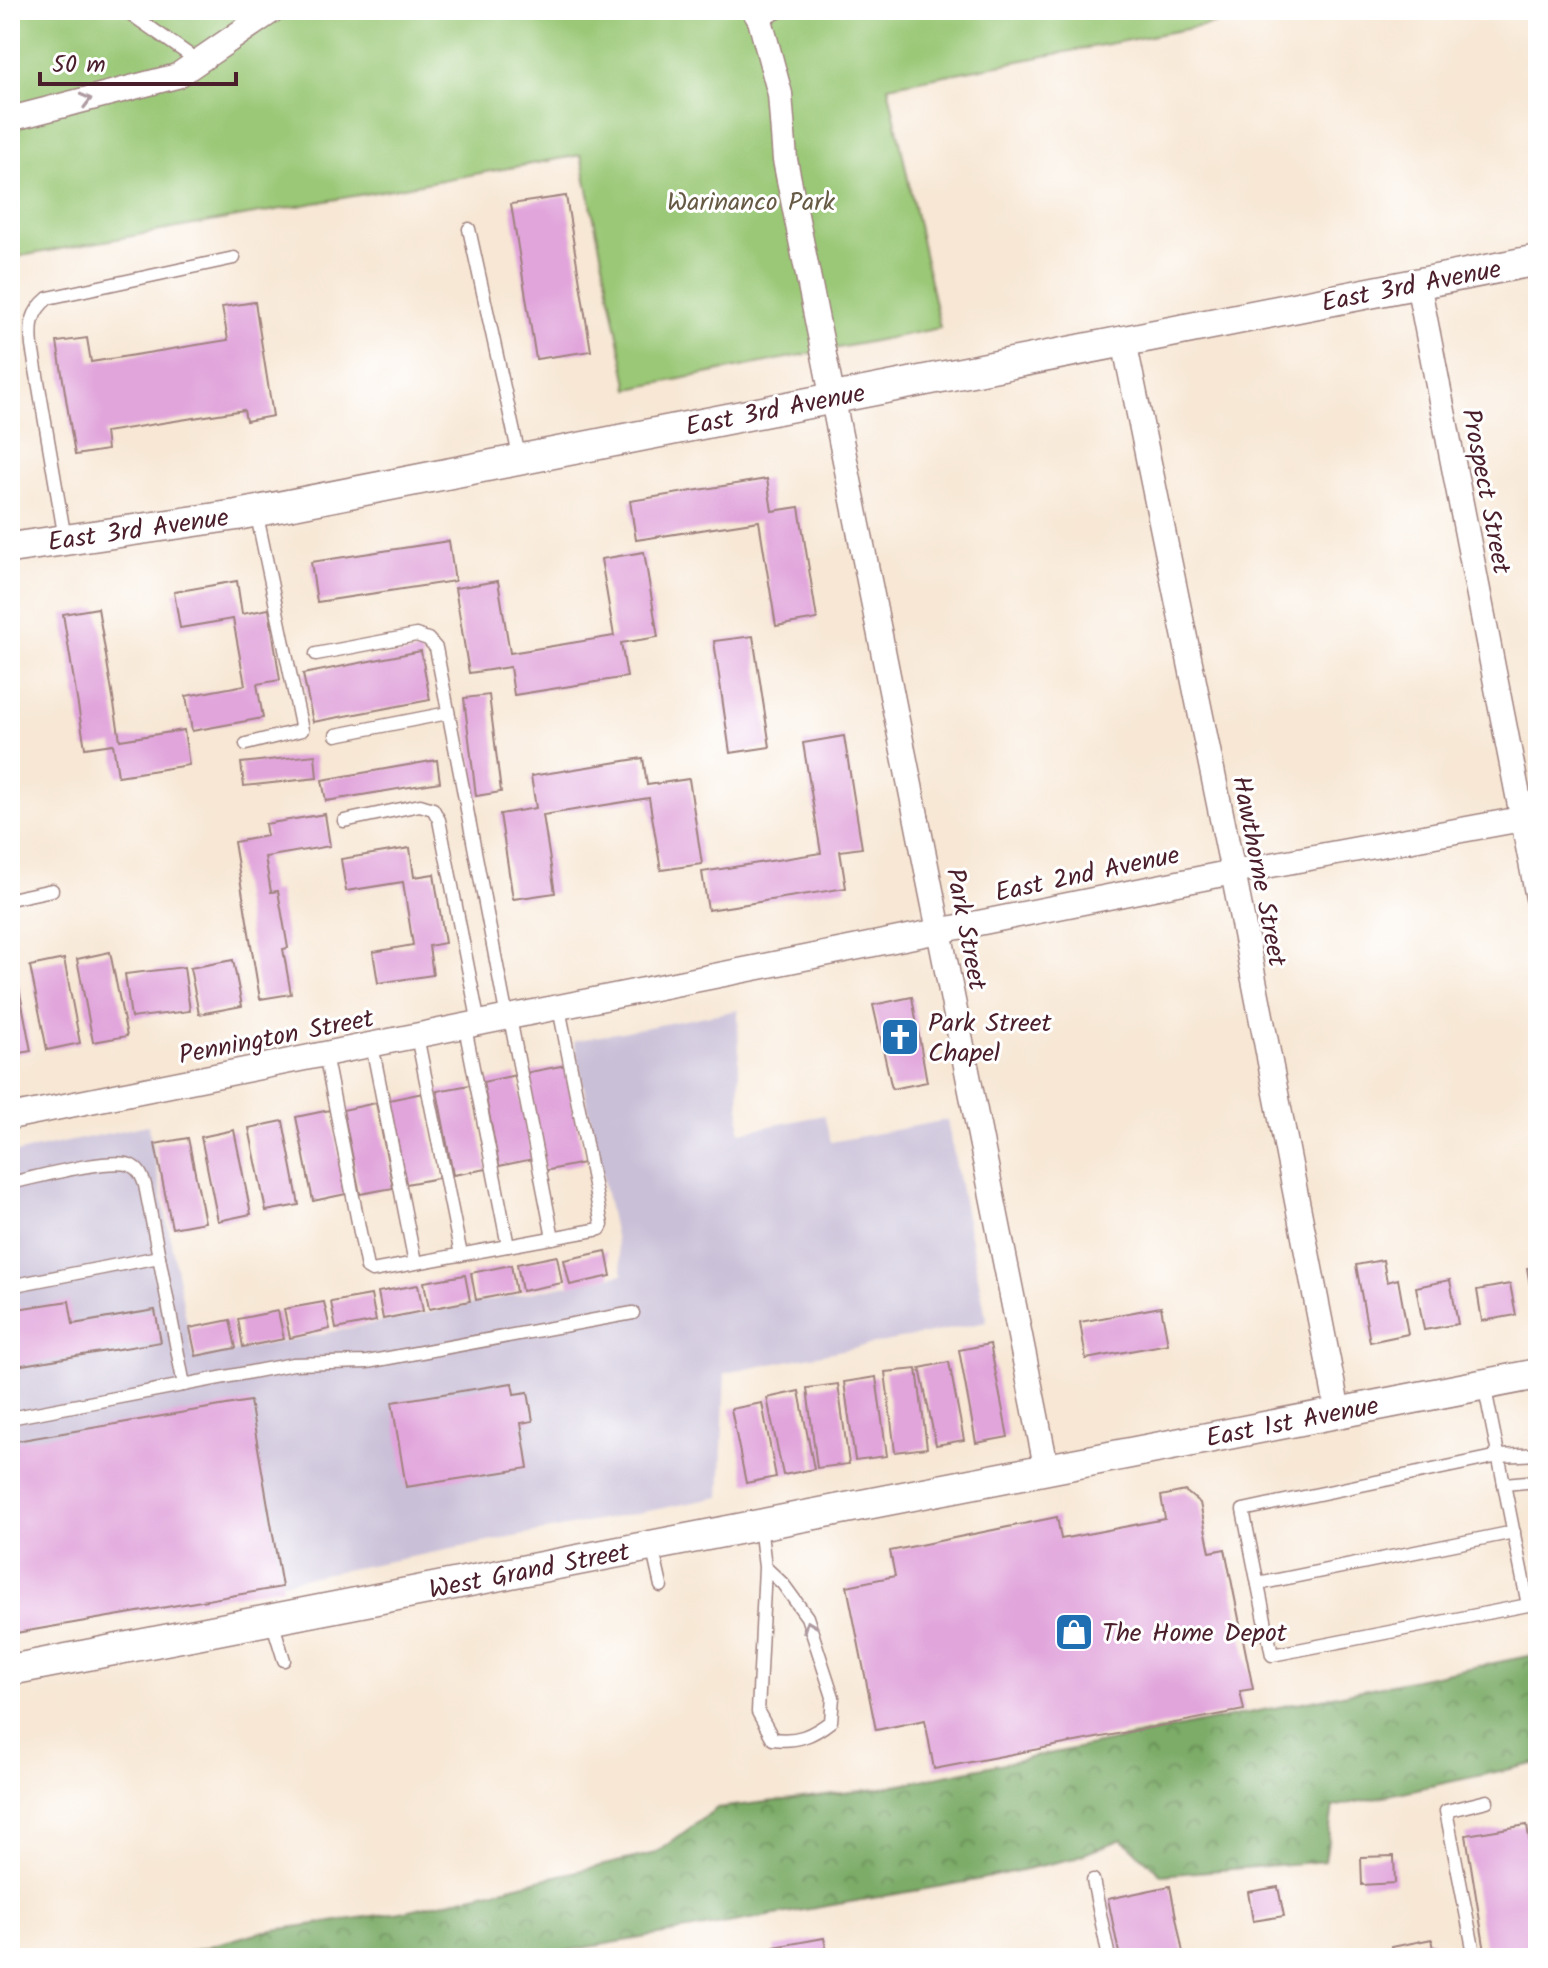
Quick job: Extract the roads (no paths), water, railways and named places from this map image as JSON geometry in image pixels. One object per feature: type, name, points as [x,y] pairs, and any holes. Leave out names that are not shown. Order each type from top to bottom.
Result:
[{"type":"street","points":[[10,119],[177,76],[273,10]]},
{"type":"street","name":"Park Street","points":[[766,13],[780,94],[785,160],[1047,1471]]},
{"type":"street","name":"East 3rd Avenue","points":[[10,548],[256,511],[1538,260]]},
{"type":"street","name":"Prospect Street","points":[[1418,283],[1530,817],[1538,898]]},
{"type":"street","name":"Hawthorne Street","points":[[1124,341],[1233,872],[1338,1412]]},
{"type":"street","name":"East 2nd Avenue","points":[[556,1008],[1233,872],[1530,817]]},
{"type":"street","name":"Pennington Street","points":[[10,1117],[556,1008]]},
{"type":"street","name":"East 1st Avenue","points":[[1047,1471],[1538,1374]]},
{"type":"street","name":"West Grand Street","points":[[10,1670],[1047,1471]]},
{"type":"lane","points":[[125,10],[198,61]]},
{"type":"lane","points":[[469,229],[520,460]]},
{"type":"lane","points":[[65,539],[32,346],[32,315],[48,298],[234,258]]},
{"type":"lane","points":[[246,744],[302,730],[256,511]]},
{"type":"lane","points":[[316,654],[416,635],[428,639],[436,648],[553,1238]]},
{"type":"lane","points":[[336,735],[448,713]]},
{"type":"lane","points":[[344,821],[420,805],[433,809],[439,820],[508,1246]]},
{"type":"lane","points":[[10,899],[52,890]]},
{"type":"lane","points":[[325,1054],[367,1268],[372,1271],[600,1229],[602,1225],[556,1008]]},
{"type":"lane","points":[[417,1036],[461,1255]]},
{"type":"lane","points":[[372,1045],[415,1263]]},
{"type":"lane","points":[[10,1183],[104,1164],[133,1166],[140,1172],[184,1385]]},
{"type":"lane","points":[[10,1286],[159,1257]]},
{"type":"lane","points":[[10,1418],[310,1362],[367,1362],[633,1313]]},
{"type":"lane","points":[[1484,1384],[1499,1456],[1528,1605],[1272,1655],[1243,1510],[1499,1456],[1538,1454]]},
{"type":"lane","points":[[1504,1484],[1538,1481]]},
{"type":"lane","points":[[760,1525],[765,1567],[758,1712],[773,1739],[813,1736],[831,1721],[833,1697],[807,1617],[783,1584],[765,1567]]},
{"type":"lane","points":[[1258,1584],[1514,1532]]},
{"type":"lane","points":[[652,1546],[661,1586]]},
{"type":"lane","points":[[272,1621],[284,1660]]},
{"type":"lane","points":[[1475,1958],[1446,1811],[1487,1801]]},
{"type":"lane","points":[[1093,1880],[1109,1958]]},
{"type":"place","name":"Park Street Chapel","points":[[900,1037]]},
{"type":"place","name":"The Home Depot","points":[[1074,1632]]},
{"type":"park label","name":"Warinanco Park","points":[[751,201]]}]
